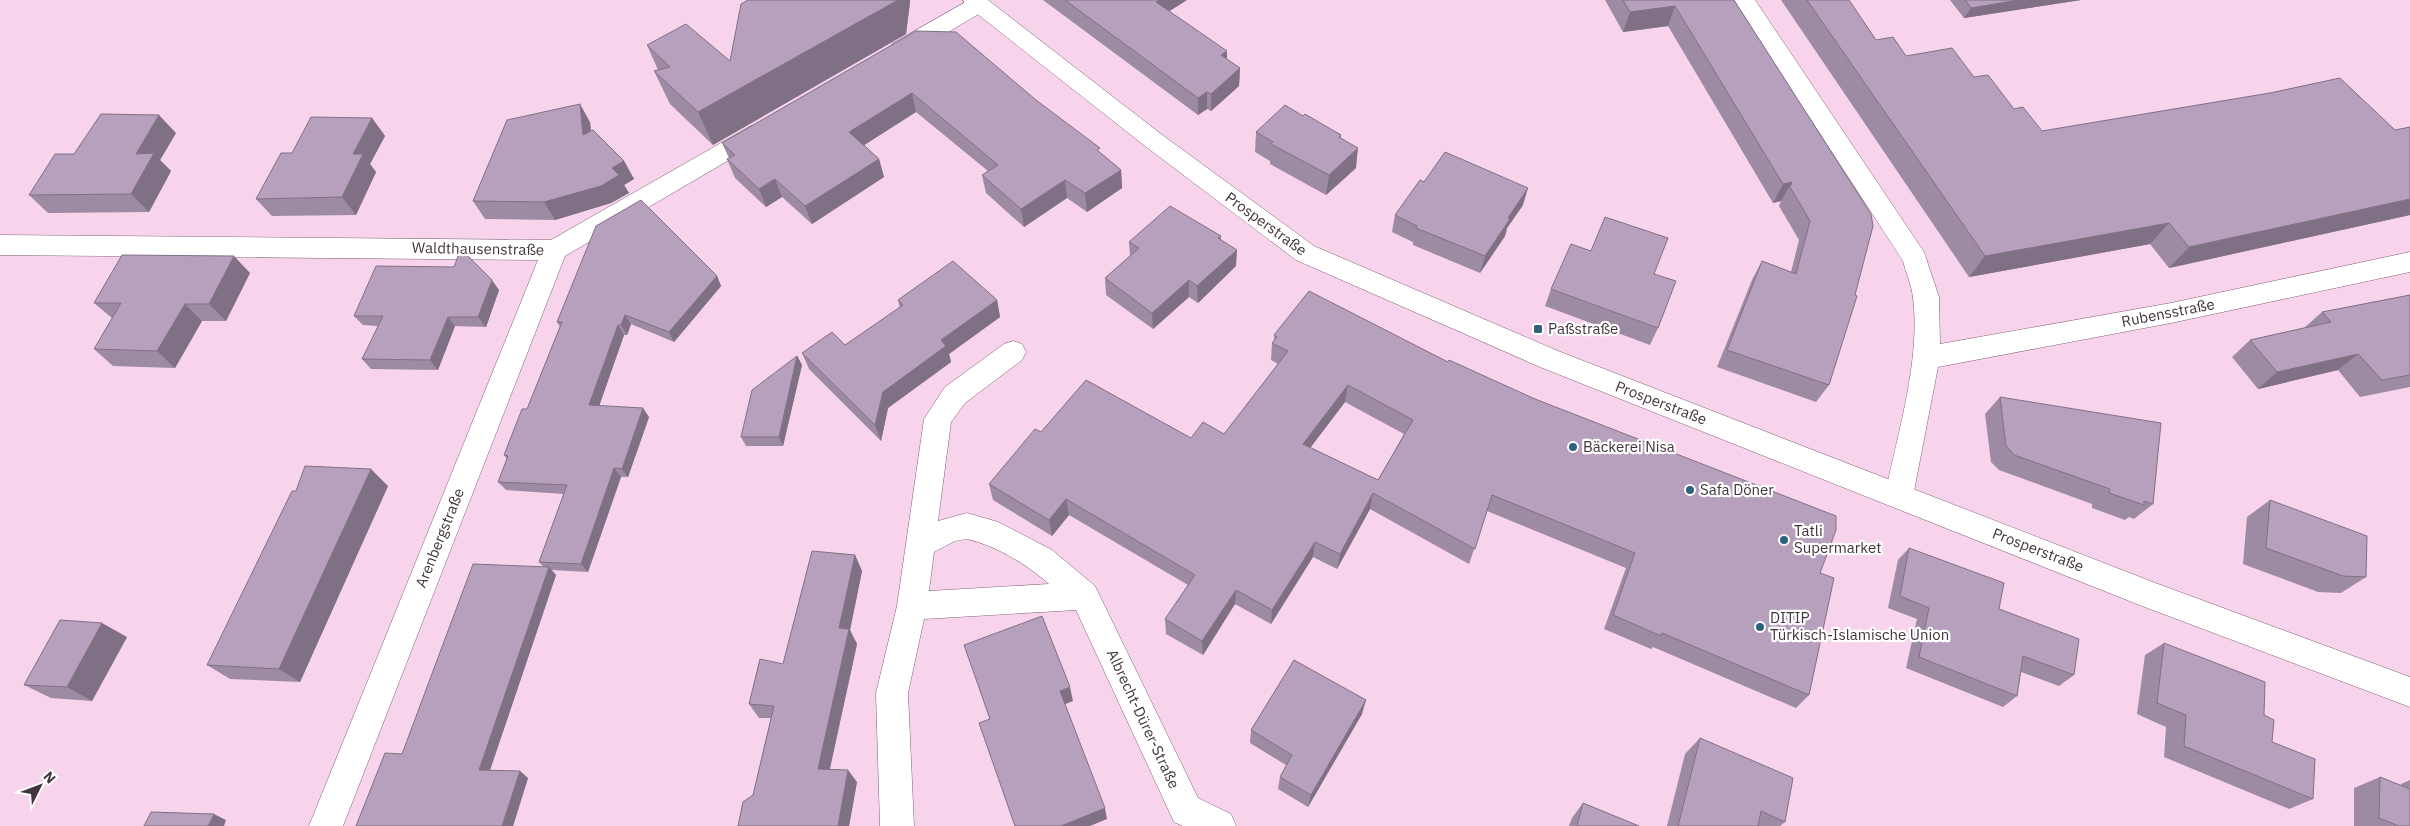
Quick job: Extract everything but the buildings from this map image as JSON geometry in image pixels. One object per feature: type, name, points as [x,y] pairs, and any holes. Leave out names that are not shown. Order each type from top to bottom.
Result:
[{"type":"street","points":[[1744,0],[1915,259],[1926,297],[1928,331],[1926,358],[1899,496]]},
{"type":"street","points":[[877,63],[977,2]]},
{"type":"street","name":"Prosperstraße","points":[[977,2],[1153,140],[1304,253],[1549,359],[2153,596],[2410,692]]},
{"type":"street","name":"Waldthausenstraße","points":[[0,245],[555,250],[776,122]]},
{"type":"street","name":"Arenbergstraße","points":[[326,826],[555,250]]},
{"type":"street","name":"Rubensstraße","points":[[1926,358],[2171,313],[2410,262]]},
{"type":"street","points":[[897,826],[892,693],[912,606],[938,419],[954,395],[1013,352]]},
{"type":"street","name":"Albrecht-Dürer-Straße","points":[[921,544],[950,529],[967,526],[988,531],[1042,559],[1084,596],[1186,810],[1219,826]]},
{"type":"street","points":[[912,606],[1084,596]]},
{"type":"place","name":"Paßstraße","points":[[1538,329]]},
{"type":"place","name":"Bäckerei Nisa","points":[[1573,447]]},
{"type":"place","name":"Safa Döner","points":[[1690,490]]},
{"type":"place","name":"Tatli Supermarket","points":[[1784,540]]},
{"type":"place","name":"DITIP Türkisch-Islamische Union","points":[[1760,627]]}]
